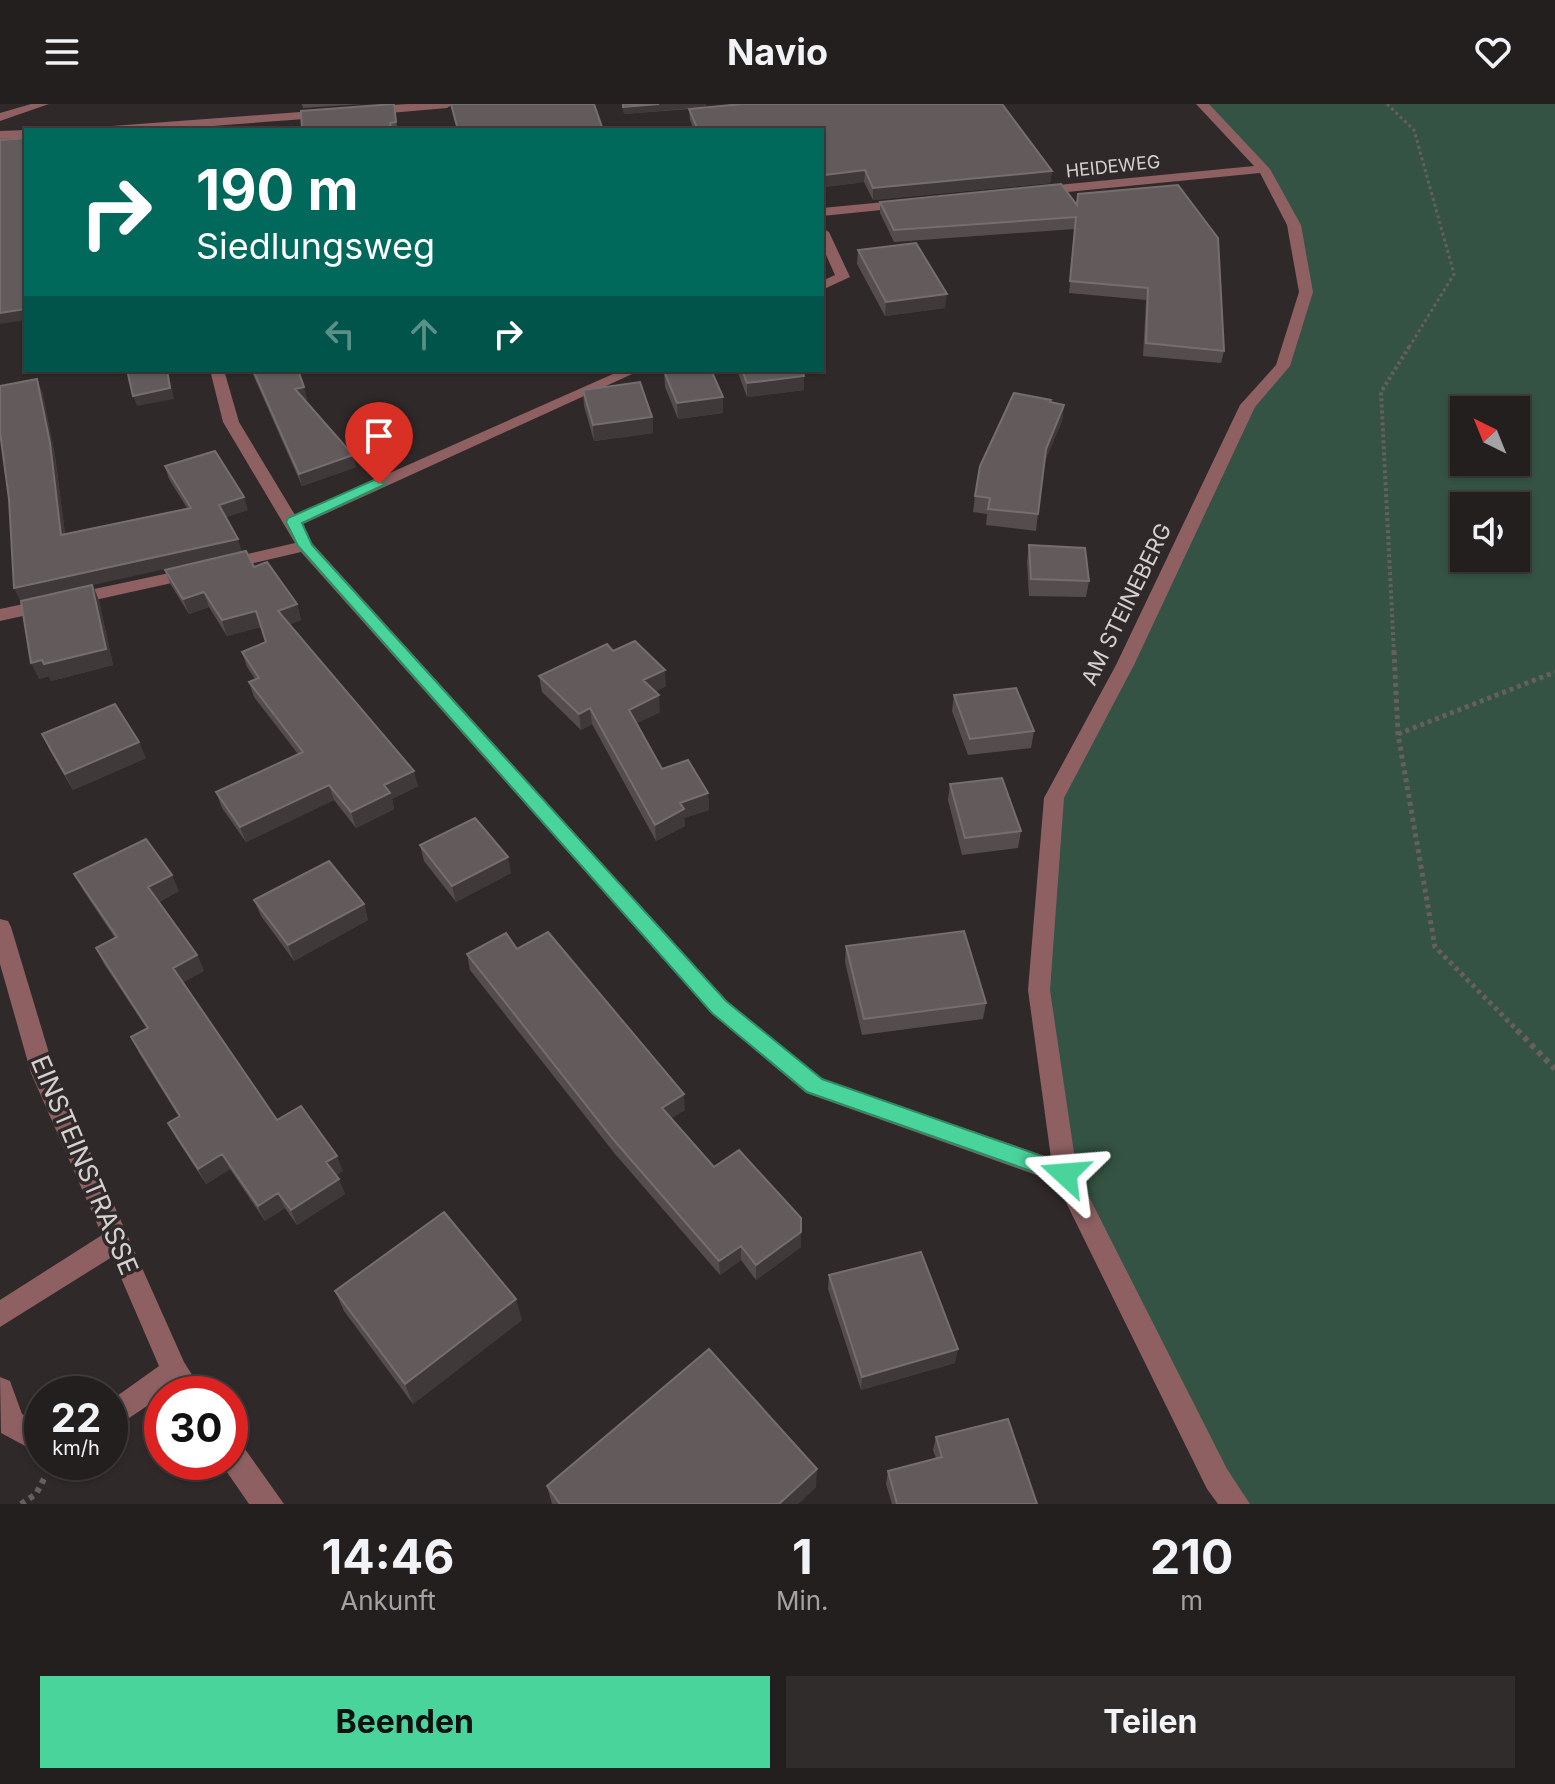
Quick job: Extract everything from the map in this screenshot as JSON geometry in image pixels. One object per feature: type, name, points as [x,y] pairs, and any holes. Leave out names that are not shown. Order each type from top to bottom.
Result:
[{"type":"street","points":[[0,117],[43,104]]},
{"type":"street","points":[[354,112],[447,104]]},
{"type":"street","name":"AM STEINEBERG","points":[[1202,104],[1264,169],[1294,225],[1306,292],[1283,366],[1248,405],[1125,665],[1054,798],[1039,990],[1065,1174],[1217,1479],[1236,1504]]},
{"type":"street","points":[[165,128],[339,113]]},
{"type":"street","points":[[0,135],[24,134]]},
{"type":"street","name":"HEIDEWEG","points":[[1027,192],[1264,169]]},
{"type":"street","points":[[824,212],[917,203]]},
{"type":"street","points":[[824,236],[843,277],[824,285]]},
{"type":"street","points":[[218,372],[231,422],[294,522],[305,546],[719,1007],[814,1086],[1065,1174]]},
{"type":"street","points":[[294,522],[630,372]]},
{"type":"street","points":[[0,615],[305,546]]},
{"type":"street","name":"EINSTEINSTRASSE","points":[[0,927],[43,1073],[178,1376]]},
{"type":"street","points":[[0,1315],[117,1240]]},
{"type":"street","points":[[128,1404],[175,1371]]},
{"type":"street","points":[[0,1390],[11,1423],[24,1431]]},
{"type":"street","points":[[248,1478],[262,1499],[270,1504]]},
{"type":"path","points":[[1387,104],[1414,130],[1454,274],[1381,392],[1398,734],[1435,947],[1555,1069]]},
{"type":"path","points":[[1398,734],[1555,672]]},
{"type":"path","points":[[21,1504],[36,1494],[44,1480]]},
{"type":"green space","points":[[1202,104],[1555,104],[1555,1504],[1236,1504],[1065,1174],[1039,990],[1054,798],[1248,405],[1283,366],[1306,292],[1294,225],[1264,170]]},
{"type":"building","points":[[394,104],[396,122],[390,123],[391,128],[302,128],[301,111]]},
{"type":"building","points":[[451,104],[594,104],[602,128],[457,128]]},
{"type":"building","points":[[623,104],[659,104],[623,107]]},
{"type":"building","points":[[742,104],[1002,104],[1052,171],[873,188],[865,170],[825,175],[824,128],[697,128],[689,109]]},
{"type":"building","points":[[24,138],[24,309],[0,313],[0,140]]},
{"type":"building","points":[[1061,184],[1077,205],[1078,194],[1178,185],[1218,238],[1224,351],[1146,343],[1148,288],[1070,281],[1076,217],[894,230],[880,202]]},
{"type":"building","points":[[916,243],[947,294],[886,302],[858,250]]},
{"type":"building","points":[[127,372],[167,372],[170,388],[133,396]]},
{"type":"building","points":[[254,372],[299,372],[304,387],[295,389],[353,455],[299,474]]},
{"type":"building","points":[[664,372],[712,372],[723,397],[677,403]]},
{"type":"building","points":[[743,372],[803,372],[804,376],[747,383]]},
{"type":"building","points":[[37,379],[50,443],[61,535],[191,508],[165,466],[215,451],[244,497],[219,505],[238,539],[14,588],[9,499],[0,432],[0,386]]},
{"type":"building","points":[[640,382],[652,417],[593,425],[583,390]]},
{"type":"building","points":[[1014,393],[1064,405],[1046,449],[1038,514],[988,509],[990,498],[975,496],[980,466]]},
{"type":"building","points":[[1029,545],[1085,548],[1089,581],[1031,579]]},
{"type":"building","points":[[246,551],[254,567],[267,562],[297,604],[278,611],[414,771],[384,785],[390,793],[351,812],[329,785],[240,827],[216,792],[303,752],[249,682],[259,678],[242,652],[266,642],[256,611],[222,620],[204,592],[183,599],[165,570]]},
{"type":"building","points":[[92,585],[106,649],[44,664],[42,660],[31,663],[21,601]]},
{"type":"building","points":[[635,641],[665,670],[643,680],[659,695],[629,710],[662,769],[688,760],[708,793],[680,803],[684,809],[655,825],[590,708],[579,714],[539,676],[607,644],[613,651]]},
{"type":"building","points":[[1016,688],[1034,731],[970,739],[954,695]]},
{"type":"building","points":[[115,704],[139,742],[65,774],[42,734]]},
{"type":"building","points":[[1002,778],[1021,831],[965,838],[950,784]]},
{"type":"building","points":[[475,818],[508,857],[452,886],[420,845]]},
{"type":"building","points":[[146,839],[172,875],[148,887],[197,955],[173,968],[277,1120],[301,1106],[337,1156],[326,1162],[339,1179],[291,1210],[278,1193],[258,1206],[222,1154],[198,1169],[168,1123],[180,1116],[131,1037],[148,1028],[96,948],[117,937],[74,874]]},
{"type":"building","points":[[329,861],[364,904],[288,945],[254,900]]},
{"type":"building","points":[[964,931],[986,1003],[864,1019],[846,946]]},
{"type":"building","points":[[548,932],[684,1094],[662,1108],[714,1167],[739,1150],[801,1218],[801,1232],[756,1265],[741,1246],[719,1261],[613,1139],[467,954],[506,933],[517,949]]},
{"type":"building","points":[[444,1212],[516,1299],[405,1384],[335,1291]]},
{"type":"building","points":[[921,1252],[958,1349],[862,1377],[829,1275]]},
{"type":"building","points":[[709,1349],[817,1469],[779,1504],[560,1504],[547,1486]]},
{"type":"building","points":[[1008,1419],[1037,1504],[897,1504],[888,1471],[942,1457],[936,1437]]},
{"type":"route","points":[[379,484],[294,522],[305,546],[719,1007],[814,1086],[1065,1174]]}]
